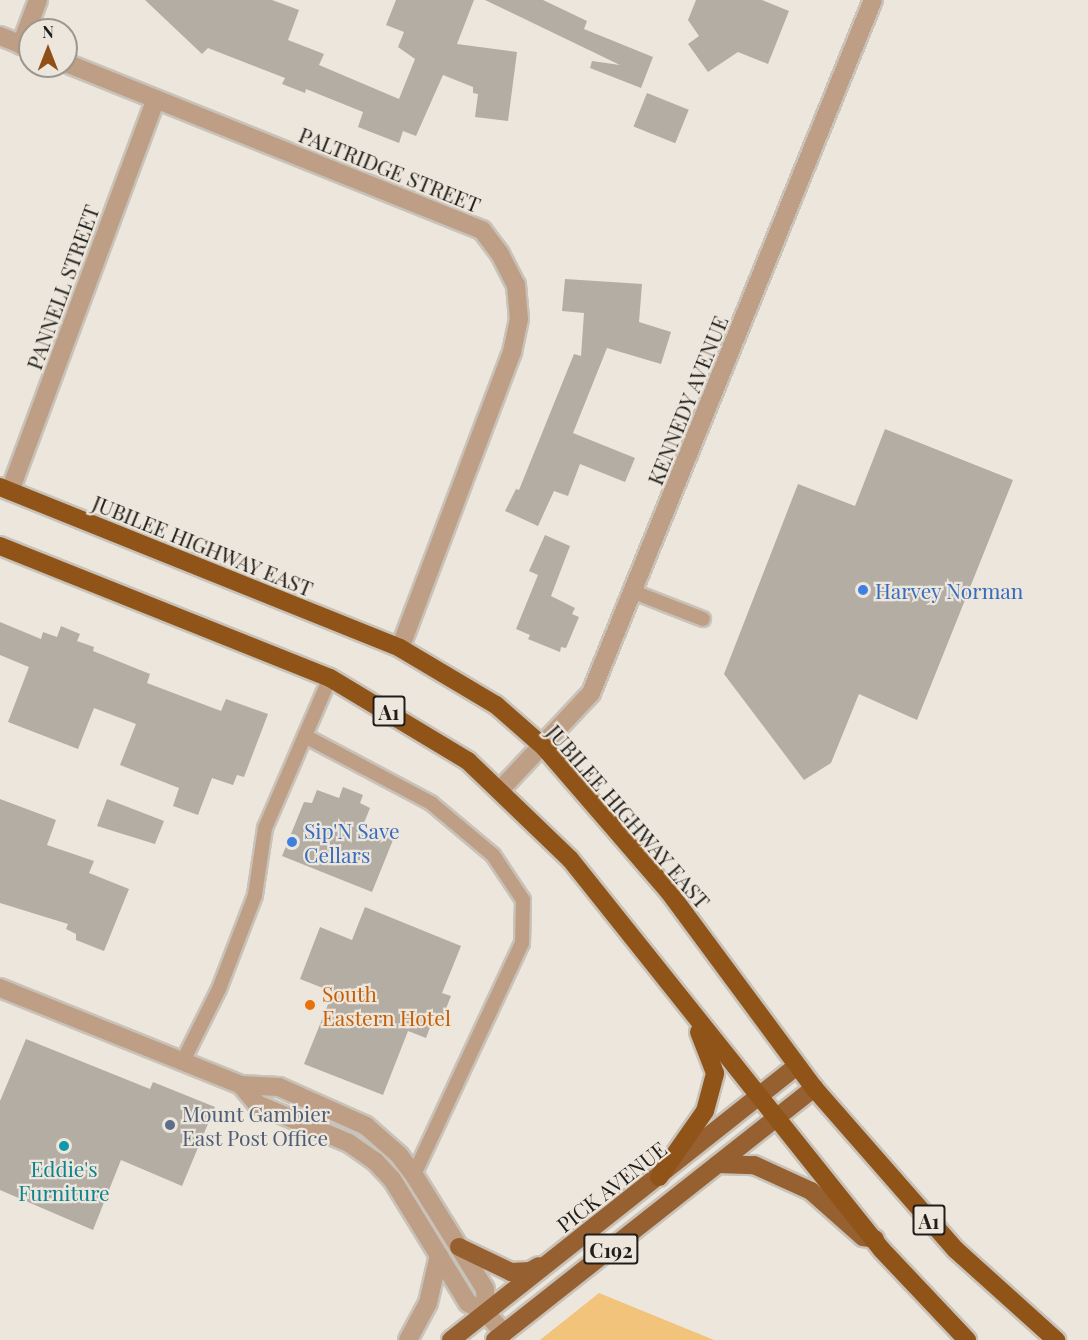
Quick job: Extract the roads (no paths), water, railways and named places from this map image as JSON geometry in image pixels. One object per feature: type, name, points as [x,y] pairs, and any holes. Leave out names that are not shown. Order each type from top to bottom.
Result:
[{"type":"highway","name":"JUBILEE HIGHWAY EAST","points":[[5,489],[400,648],[496,705],[544,747],[669,892],[814,1088],[956,1250],[1056,1340]]},
{"type":"highway","name":"A1","points":[[0,546],[330,678],[435,738],[468,761],[570,859],[875,1239],[967,1340]]},
{"type":"highway","points":[[659,1177],[705,1111],[715,1073],[687,1006]]},
{"type":"main road","name":"PICK AVENUE","points":[[451,1340],[797,1066]]},
{"type":"main road","name":"C192","points":[[500,1336],[814,1088]]},
{"type":"main road","points":[[718,1164],[754,1165],[811,1191],[863,1237],[875,1239]]},
{"type":"main road","points":[[459,1247],[511,1272],[530,1271],[556,1256]]},
{"type":"street","points":[[33,18],[38,0]]},
{"type":"street","name":"KENNEDY AVENUE","points":[[500,790],[544,747],[591,693],[873,0]]},
{"type":"street","points":[[0,36],[18,43]]},
{"type":"street","name":"PALTRIDGE STREET","points":[[78,68],[482,230],[500,254],[516,285],[519,319],[512,352],[400,648]]},
{"type":"street","name":"PANNELL STREET","points":[[5,489],[156,99]]},
{"type":"street","points":[[0,988],[241,1085],[279,1087],[351,1118],[380,1136],[414,1175],[485,1289],[486,1313],[500,1336]]},
{"type":"street","points":[[241,1085],[257,1104],[349,1143],[375,1161],[392,1179],[468,1304],[486,1313]]},
{"type":"street","points":[[408,1340],[428,1303],[439,1255]]},
{"type":"lane","points":[[634,592],[703,619]]},
{"type":"lane","points":[[183,1061],[219,989],[255,895],[265,828],[330,678]]},
{"type":"lane","points":[[305,736],[431,803],[493,855],[523,900],[522,943],[414,1175]]},
{"type":"place","name":"Harvey Norman","points":[[863,590]]},
{"type":"place","name":"Sip'N Save Cellars","points":[[292,842]]},
{"type":"place","name":"South Eastern Hotel","points":[[310,1005]]},
{"type":"place","name":"Mount Gambier East Post Office","points":[[170,1125]]},
{"type":"place","name":"Eddie's Furniture","points":[[64,1146]]}]
